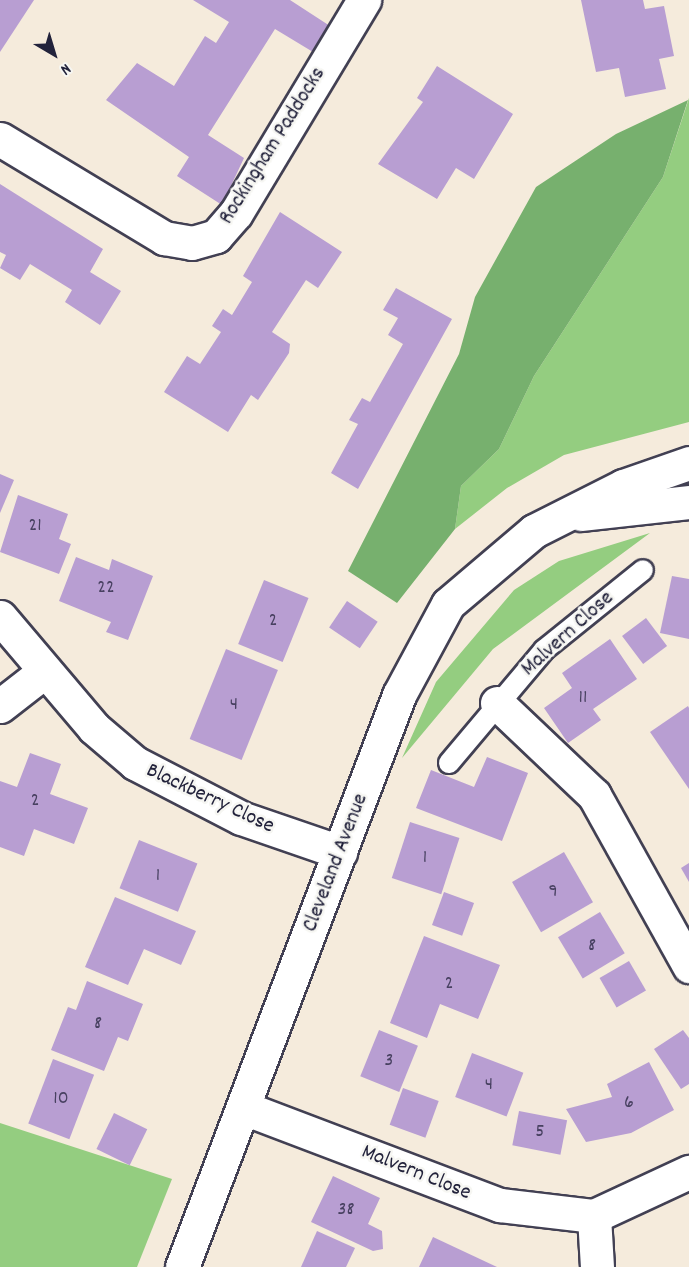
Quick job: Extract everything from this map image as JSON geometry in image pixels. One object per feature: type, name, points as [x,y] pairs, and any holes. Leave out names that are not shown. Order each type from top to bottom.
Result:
[{"type":"street","name":"Rockingham Paddocks","points":[[0,140],[154,234],[192,243],[216,236],[236,213],[364,0]]},
{"type":"street","name":"Cleveland Avenue","points":[[182,1267],[399,695],[448,604],[534,531],[623,486],[689,463]]},
{"type":"street","name":"Cleveland Avenue","points":[[567,515],[689,502]]},
{"type":"street","name":"Blackberry Close","points":[[0,617],[94,728],[135,763],[241,818],[340,852]]},
{"type":"street","points":[[0,706],[45,670]]},
{"type":"street","points":[[497,703],[594,795],[689,966]]},
{"type":"street","name":"Malvern Close","points":[[244,1108],[500,1205],[594,1216]]},
{"type":"street","points":[[597,1267],[594,1216],[689,1172]]},
{"type":"lane","name":"Malvern Close","points":[[449,763],[497,703],[544,650],[643,570]]},
{"type":"green space","points":[[689,98],[689,422],[564,455],[507,488],[455,529],[461,486],[499,449],[534,376],[663,177]]},
{"type":"green space","points":[[688,100],[663,177],[534,376],[499,449],[461,486],[455,529],[397,603],[348,571],[459,354],[475,297],[536,187],[616,134]]},
{"type":"green space","points":[[650,533],[493,649],[402,758],[436,682],[514,590],[559,561]]},
{"type":"green space","points":[[0,1123],[172,1179],[137,1267],[0,1267]]},
{"type":"building","points":[[0,0],[34,0],[0,52]]},
{"type":"building","points":[[193,0],[290,0],[330,26],[313,52],[275,29],[208,135],[244,158],[222,205],[177,176],[189,157],[106,100],[137,63],[174,86],[205,36],[216,43],[229,22]]},
{"type":"building","points":[[581,0],[643,0],[645,9],[664,6],[674,56],[659,59],[666,89],[625,97],[619,68],[596,72]]},
{"type":"building","points":[[437,66],[513,114],[474,179],[456,168],[437,199],[378,164],[423,102],[417,98]]},
{"type":"building","points":[[0,184],[103,249],[90,272],[121,291],[100,325],[65,302],[72,290],[30,264],[20,280],[0,268],[6,255],[0,252]]},
{"type":"building","points":[[280,212],[342,252],[318,288],[306,280],[272,332],[290,344],[289,353],[258,400],[251,395],[228,432],[164,392],[187,356],[200,364],[221,332],[212,326],[223,309],[232,315],[252,282],[243,276]]},
{"type":"building","points":[[396,288],[452,319],[358,489],[331,473],[358,424],[349,420],[362,398],[370,402],[403,344],[388,335],[398,318],[383,310]]},
{"type":"building","points":[[0,474],[14,480],[0,513]]},
{"type":"building","points":[[18,495],[68,514],[59,539],[71,544],[59,574],[0,552]]},
{"type":"building","points":[[76,557],[109,570],[112,559],[153,576],[128,640],[106,632],[111,622],[59,601]]},
{"type":"building","points":[[672,576],[689,579],[689,639],[660,633]]},
{"type":"building","points":[[264,580],[309,598],[283,662],[238,644]]},
{"type":"building","points":[[347,601],[378,622],[360,648],[329,628]]},
{"type":"building","points":[[646,618],[667,646],[643,664],[622,636]]},
{"type":"building","points":[[610,639],[637,679],[593,709],[601,720],[568,743],[544,708],[572,688],[562,673]]},
{"type":"building","points":[[226,649],[278,670],[242,760],[190,739]]},
{"type":"building","points":[[688,706],[689,708],[689,789],[650,732]]},
{"type":"building","points":[[30,753],[61,764],[50,794],[88,808],[74,844],[34,829],[24,856],[0,847],[0,781],[17,787]]},
{"type":"building","points":[[487,757],[528,773],[502,841],[416,808],[431,770],[474,787]]},
{"type":"building","points":[[410,822],[459,838],[441,894],[392,878]]},
{"type":"building","points":[[139,840],[197,864],[178,912],[120,888]]},
{"type":"building","points":[[564,852],[593,902],[541,932],[512,882]]},
{"type":"building","points":[[689,863],[689,882],[681,868]]},
{"type":"building","points":[[444,892],[474,903],[462,936],[432,925]]},
{"type":"building","points":[[115,897],[196,931],[181,965],[144,949],[128,985],[85,967]]},
{"type":"building","points":[[600,912],[625,953],[583,978],[558,937]]},
{"type":"building","points":[[424,936],[500,965],[478,1019],[440,1004],[427,1038],[390,1023]]},
{"type":"building","points":[[629,961],[646,990],[617,1007],[600,978]]},
{"type":"building","points":[[87,981],[143,1004],[128,1041],[118,1037],[104,1071],[51,1050],[68,1007],[76,1010]]},
{"type":"building","points":[[379,1030],[418,1046],[399,1092],[360,1076]]},
{"type":"building","points":[[683,1030],[689,1038],[689,1084],[681,1089],[654,1049]]},
{"type":"building","points":[[472,1053],[523,1073],[507,1117],[455,1097]]},
{"type":"building","points":[[53,1059],[94,1075],[69,1139],[28,1123]]},
{"type":"building","points":[[649,1062],[674,1110],[631,1133],[586,1142],[566,1109],[612,1097],[607,1084]]},
{"type":"building","points":[[403,1088],[439,1101],[425,1138],[390,1125]]},
{"type":"building","points":[[519,1111],[567,1120],[560,1155],[512,1145]]},
{"type":"building","points":[[114,1113],[147,1129],[130,1165],[96,1149]]},
{"type":"building","points":[[333,1176],[380,1198],[368,1224],[382,1231],[383,1249],[373,1251],[311,1222]]},
{"type":"building","points":[[317,1231],[355,1248],[346,1267],[301,1267]]},
{"type":"building","points":[[433,1237],[497,1267],[419,1267]]}]
